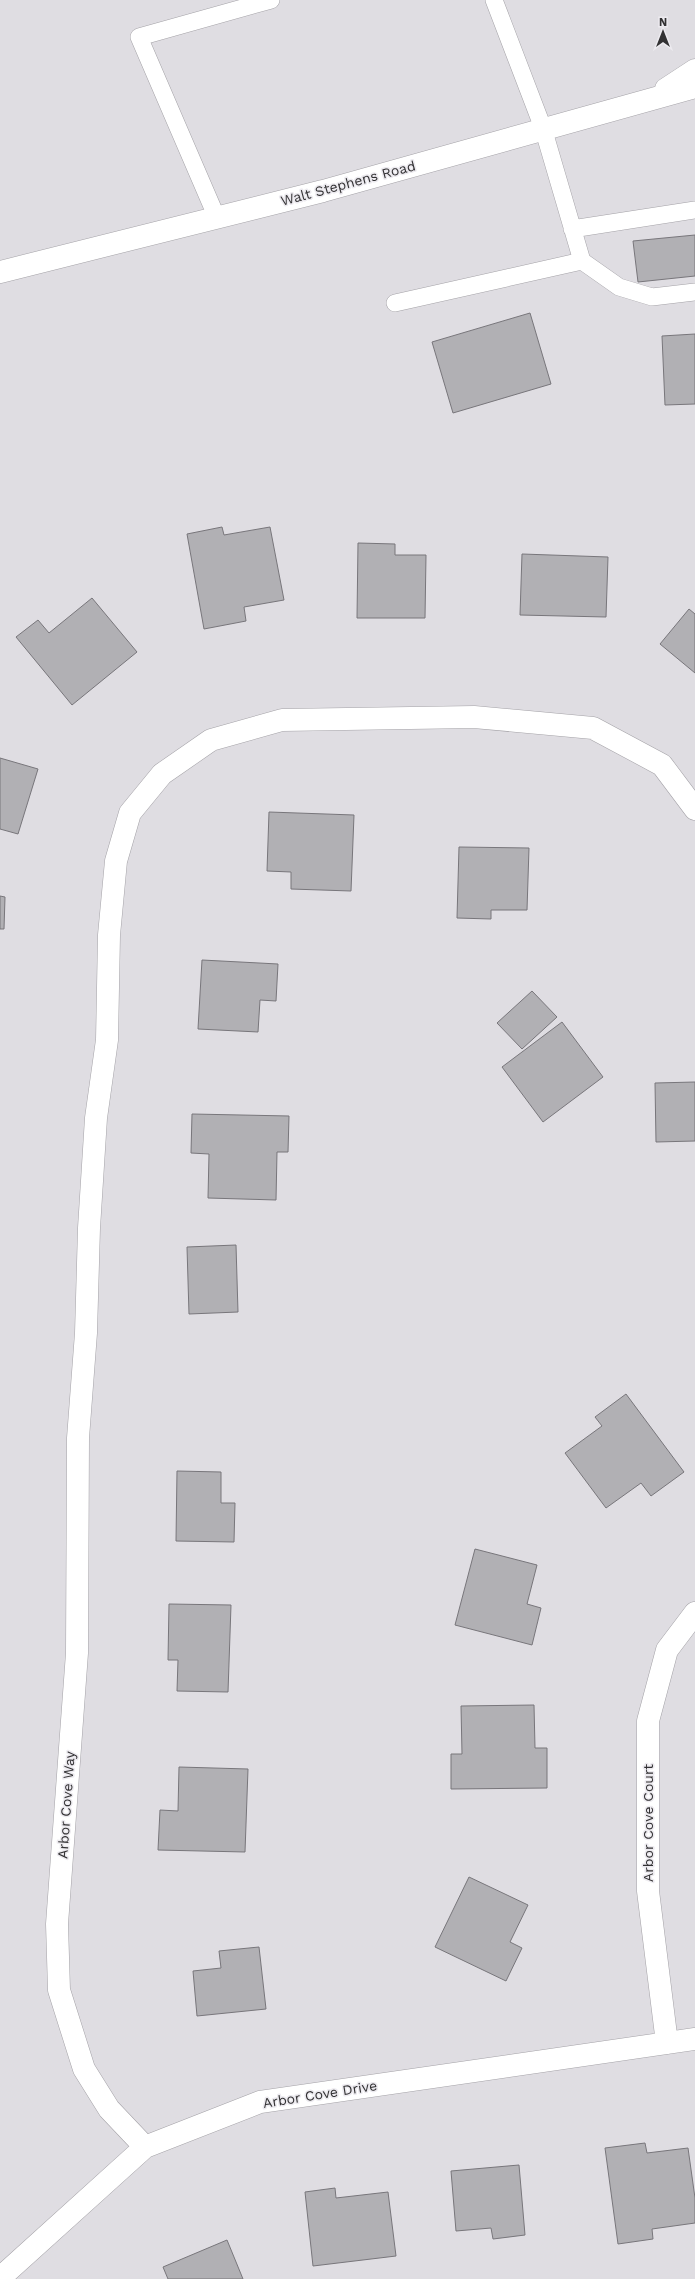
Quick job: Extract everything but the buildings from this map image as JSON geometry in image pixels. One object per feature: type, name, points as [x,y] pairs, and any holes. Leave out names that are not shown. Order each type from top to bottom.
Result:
[{"type":"street","points":[[645,102],[695,70]]},
{"type":"street","name":"Walt Stephens Road","points":[[0,272],[323,191],[543,128],[645,102],[695,87]]},
{"type":"street","points":[[645,102],[695,104]]},
{"type":"street","name":"Arbor Cove Way","points":[[145,2147],[109,2109],[84,2069],[59,1990],[57,1924],[77,1653],[78,1438],[86,1333],[90,1212],[96,1118],[107,1040],[110,935],[116,861],[130,813],[162,774],[211,740],[282,720],[474,717],[593,728],[662,765],[695,809]]},
{"type":"street","name":"Arbor Cove Court","points":[[667,2043],[648,1891],[648,1721],[667,1650],[695,1613]]},
{"type":"street","name":"Arbor Cove Drive","points":[[0,2278],[145,2147],[260,2102],[695,2039]]},
{"type":"lane","points":[[217,218],[139,37],[271,0]]},
{"type":"lane","points":[[494,0],[543,128],[582,261],[619,287],[652,297],[695,292]]},
{"type":"lane","points":[[572,229],[695,210]]},
{"type":"lane","points":[[394,304],[582,261]]}]
